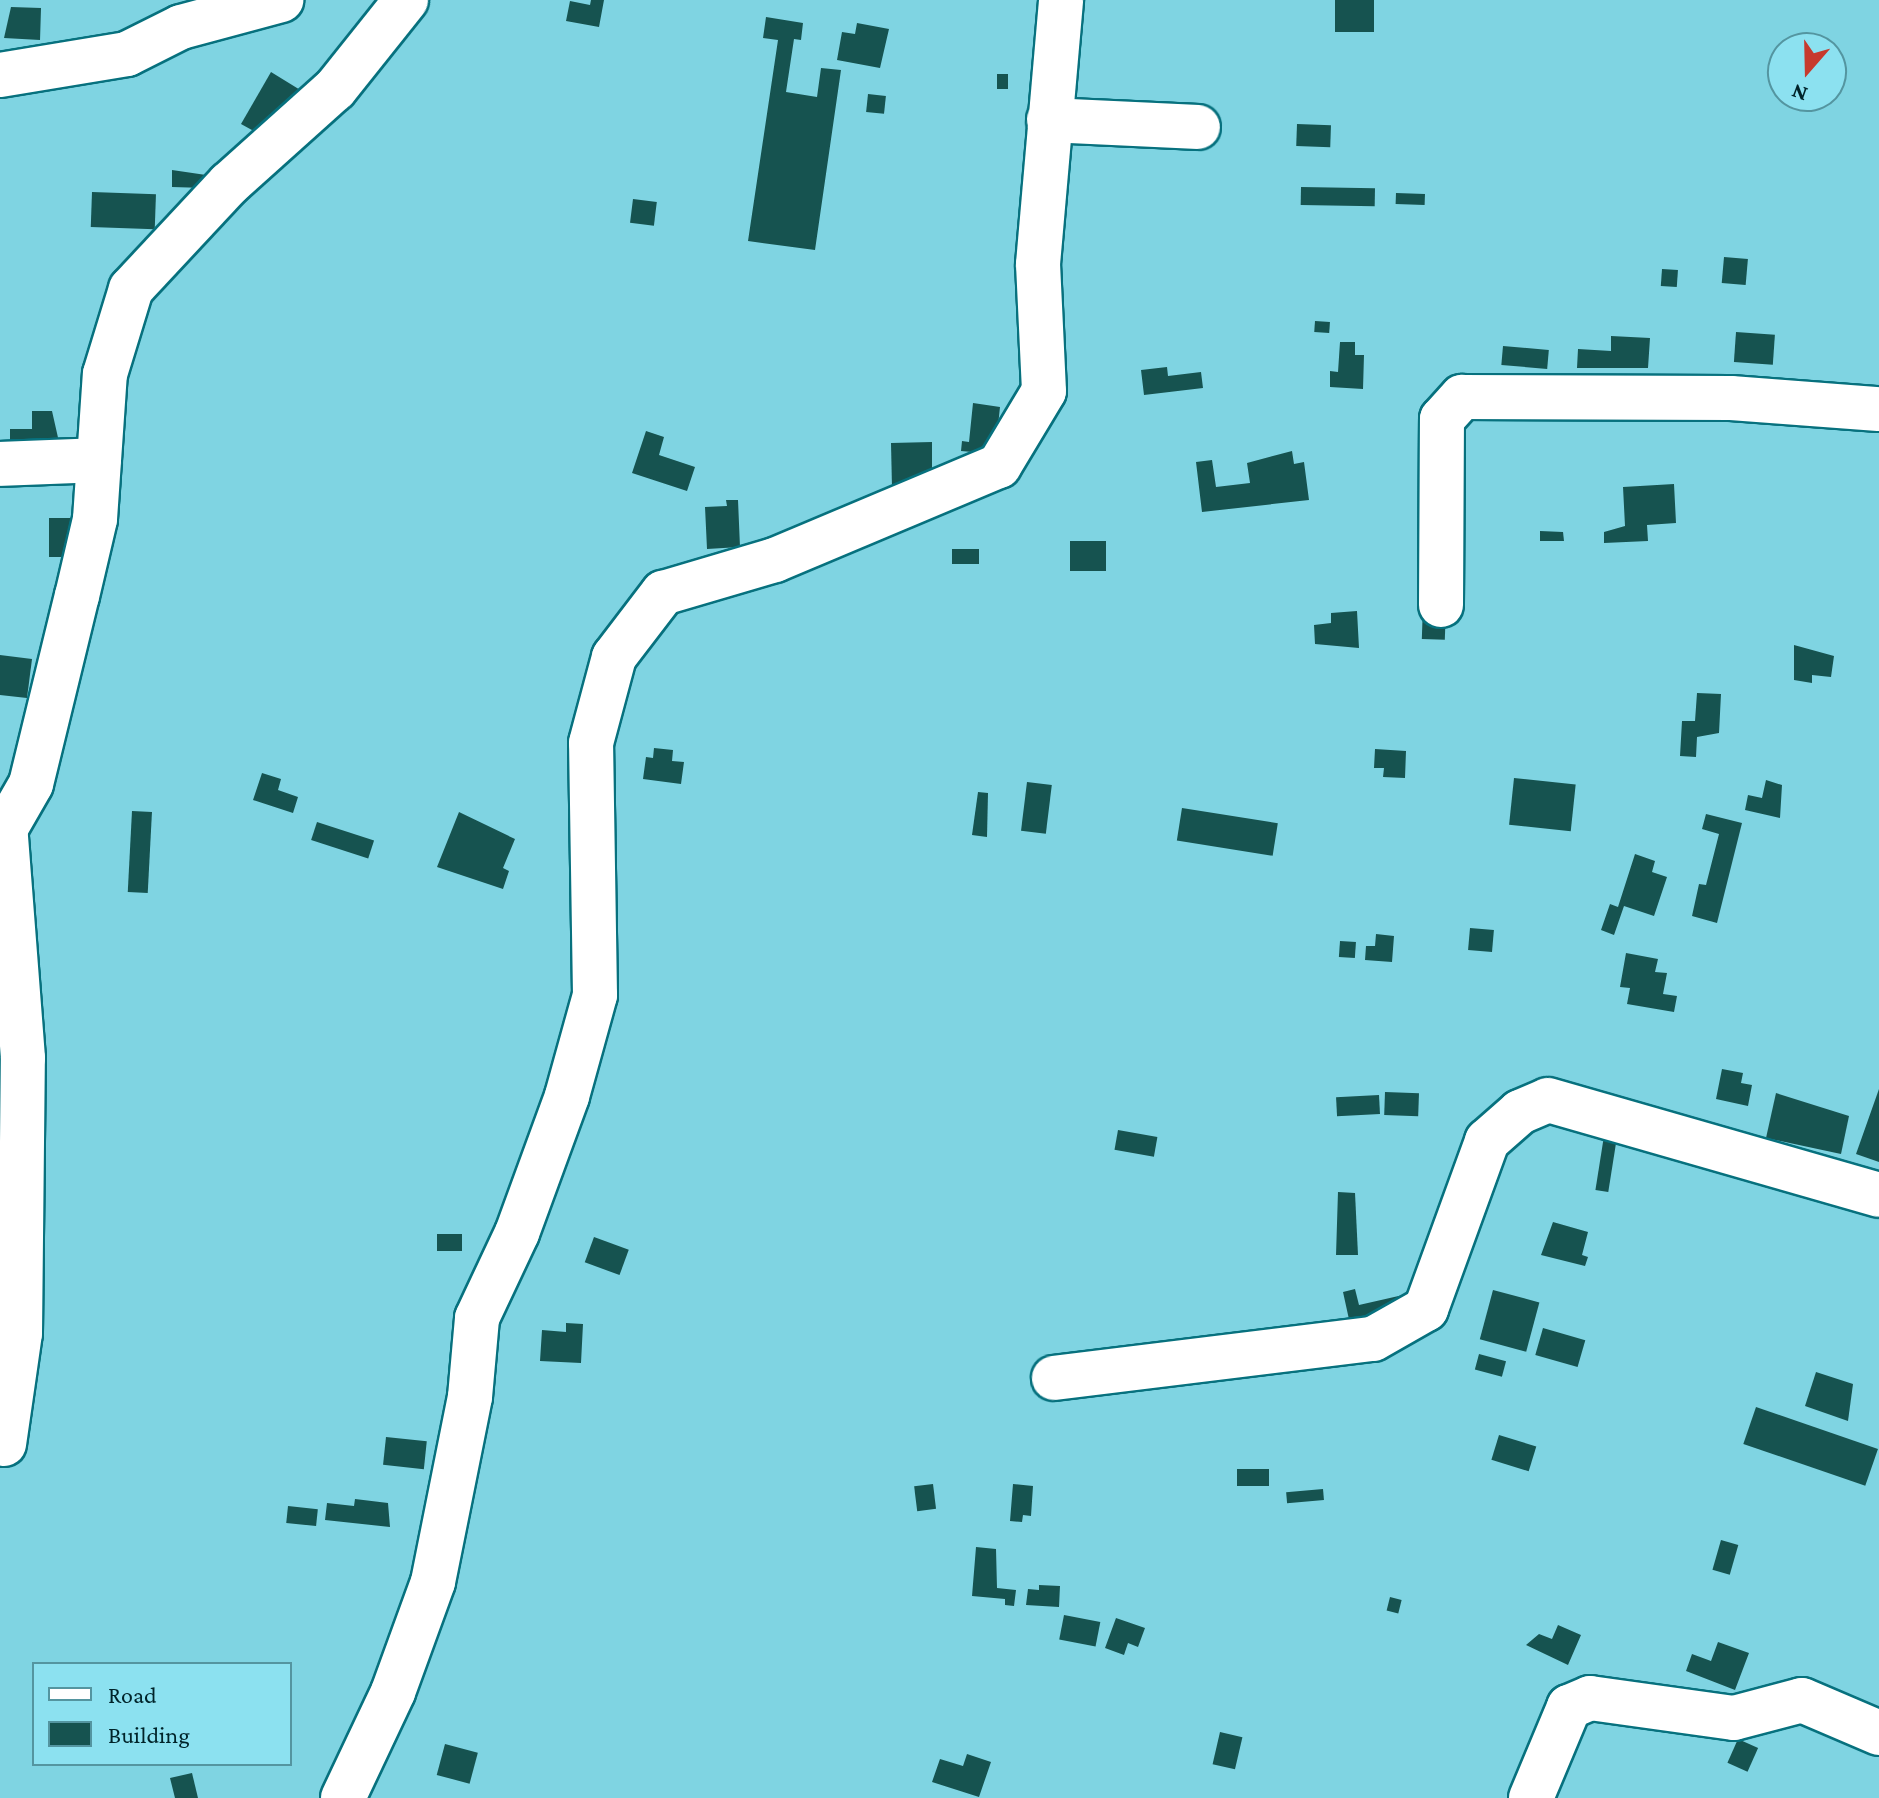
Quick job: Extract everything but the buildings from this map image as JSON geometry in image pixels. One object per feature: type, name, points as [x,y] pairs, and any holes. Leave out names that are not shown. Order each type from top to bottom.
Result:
[{"type":"street","points":[[0,75],[127,54],[181,27],[281,0]]},
{"type":"street","points":[[4,1444],[20,1333],[23,1058],[3,836],[31,784],[95,519],[105,374],[131,289],[229,184],[335,89],[406,0]]},
{"type":"street","points":[[343,1798],[393,1692],[433,1582],[470,1397],[477,1318],[517,1233],[552,1137],[595,995],[591,743],[614,657],[663,593],[775,560],[999,466],[1044,391],[1038,264],[1061,0]]},
{"type":"street","points":[[1049,120],[1198,127]]},
{"type":"street","points":[[1441,605],[1442,419],[1462,397],[1731,398],[1879,409]]},
{"type":"street","points":[[0,464],[99,460]]},
{"type":"street","points":[[1054,1378],[1373,1339],[1426,1309],[1487,1141],[1520,1112],[1548,1100],[1879,1195]]},
{"type":"street","points":[[1531,1798],[1569,1707],[1590,1698],[1734,1718],[1802,1700],[1879,1733]]}]
